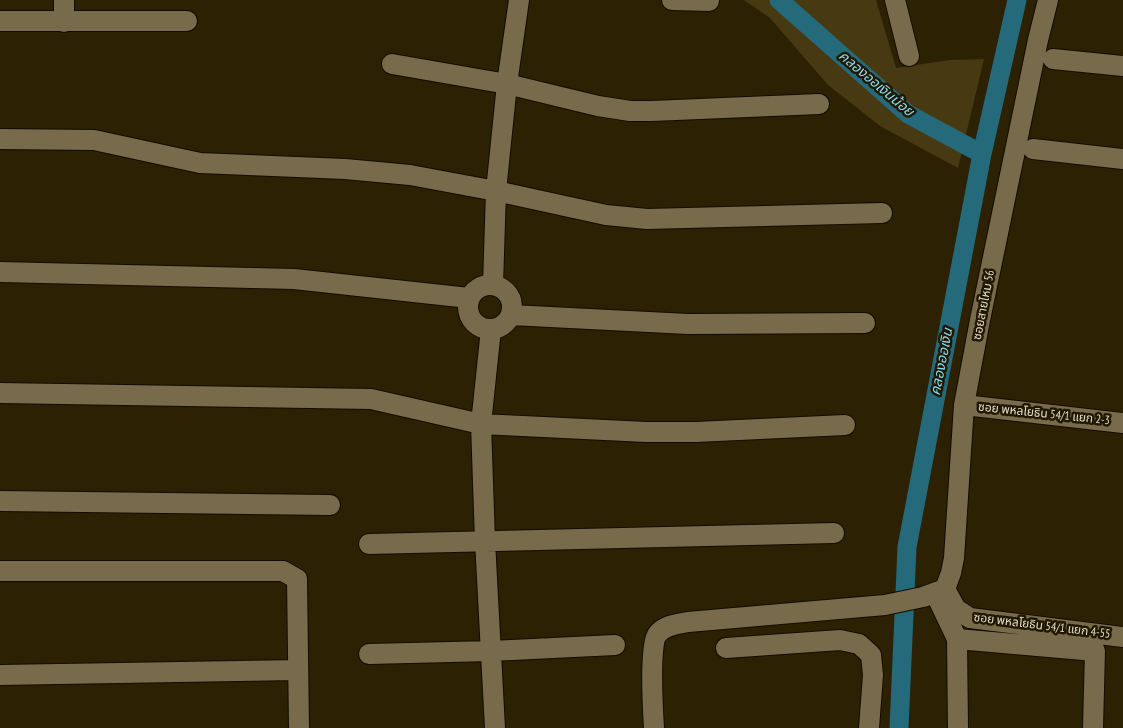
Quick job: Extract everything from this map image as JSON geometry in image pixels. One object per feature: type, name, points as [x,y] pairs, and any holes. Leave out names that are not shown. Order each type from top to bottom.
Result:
[{"type":"street","points":[[64,0],[64,22]]},
{"type":"street","points":[[493,285],[496,191],[507,84],[519,0]]},
{"type":"street","points":[[672,0],[709,2]]},
{"type":"street","points":[[894,0],[909,56]]},
{"type":"street","name":"ซอยสายไหม 56","points":[[934,593],[951,573],[954,558],[964,405],[1030,78],[1048,0]]},
{"type":"street","points":[[0,21],[187,21]]},
{"type":"street","points":[[1053,59],[1123,66]]},
{"type":"street","points":[[392,64],[507,84],[598,106],[630,110],[652,111],[819,104]]},
{"type":"street","points":[[0,140],[94,140],[200,163],[380,171],[496,191],[606,215],[647,219],[882,213]]},
{"type":"street","points":[[1033,149],[1123,159]]},
{"type":"street","points":[[0,272],[294,279],[469,298]]},
{"type":"street","points":[[490,284],[498,286],[506,290],[510,297],[511,314],[506,322],[499,327],[491,329],[482,327],[475,323],[470,316],[469,298],[481,286],[490,284]]},
{"type":"street","points":[[511,314],[688,324],[865,323]]},
{"type":"street","points":[[491,329],[481,424],[495,728]]},
{"type":"street","points":[[0,393],[371,399],[481,424],[674,433],[845,425]]},
{"type":"street","name":"ซอย พหลโยธิน 54/1 แยก 2-3","points":[[964,405],[1123,423]]},
{"type":"street","points":[[0,501],[330,505]]},
{"type":"street","points":[[369,544],[834,533]]},
{"type":"street","points":[[0,571],[283,571],[297,579],[299,728]]},
{"type":"street","points":[[654,728],[652,648],[656,635],[669,626],[688,622],[885,605],[934,593],[957,639],[958,728]]},
{"type":"street","name":"ซอย พหลโยธิน 54/1 แยก 4-55","points":[[934,593],[970,618],[1123,637]]},
{"type":"street","points":[[957,639],[1095,652],[1093,728]]},
{"type":"street","points":[[726,648],[840,640],[859,644],[871,655],[873,675],[869,728]]},
{"type":"street","points":[[369,654],[615,645]]},
{"type":"street","points":[[0,675],[298,670]]},
{"type":"shaded area","points":[[744,0],[876,0],[896,68],[950,60],[984,59],[958,168],[880,126],[828,85],[770,18]]},
{"type":"waterway","name":"คลองออเงินน้อย","points":[[779,0],[908,114],[982,154]]},
{"type":"waterway","name":"คลองออเงิน","points":[[899,728],[907,547],[982,154],[1017,0]]}]
